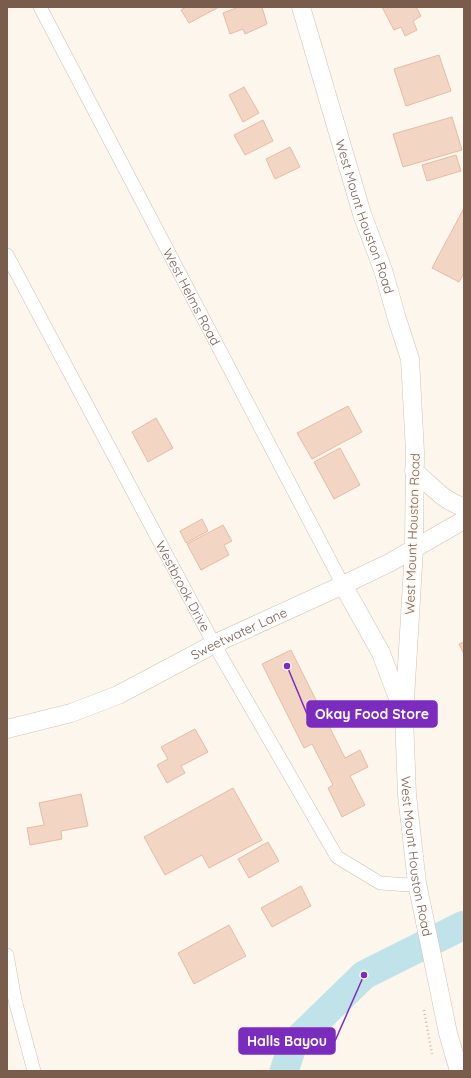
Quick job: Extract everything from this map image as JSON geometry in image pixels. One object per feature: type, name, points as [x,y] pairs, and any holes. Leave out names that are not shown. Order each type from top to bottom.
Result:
[{"type":"main road","name":"West Mount Houston Road","points":[[301,7],[362,214],[383,270],[396,319],[410,359],[415,452],[414,549],[404,716],[407,795],[418,890],[448,1033],[459,1071]]},
{"type":"main road","points":[[414,471],[443,497],[457,505],[464,507]]},
{"type":"main road","name":"Sweetwater Lane","points":[[7,729],[71,713],[118,695],[214,644],[389,563],[464,520]]},
{"type":"main road","points":[[343,585],[381,653],[404,716]]},
{"type":"street","name":"West Helms Road","points":[[40,7],[343,585]]},
{"type":"street","name":"Westbrook Drive","points":[[7,255],[214,644],[337,857],[380,883],[410,885],[418,890]]},
{"type":"street","points":[[7,955],[15,1000],[34,1071]]},
{"type":"path","points":[[424,1010],[432,1054]]},
{"type":"building","points":[[186,7],[219,7],[189,23],[181,10]]},
{"type":"building","points":[[236,7],[262,7],[267,24],[245,34],[243,29],[230,34],[223,13]]},
{"type":"building","points":[[382,7],[416,7],[421,16],[413,21],[417,30],[405,36],[401,27],[394,30]]},
{"type":"building","points":[[439,55],[451,91],[406,106],[394,69]]},
{"type":"building","points":[[244,87],[259,113],[243,122],[229,95]]},
{"type":"building","points":[[452,117],[462,150],[403,167],[393,134]]},
{"type":"building","points":[[263,120],[273,141],[245,155],[234,135]]},
{"type":"building","points":[[290,147],[300,167],[275,179],[266,159]]},
{"type":"building","points":[[456,155],[461,171],[427,181],[422,165]]},
{"type":"building","points":[[464,208],[464,273],[459,282],[432,268]]},
{"type":"building","points":[[348,406],[362,432],[312,459],[297,433]]},
{"type":"building","points":[[156,418],[173,448],[148,462],[132,432]]},
{"type":"building","points":[[340,448],[360,485],[334,499],[314,462]]},
{"type":"building","points":[[202,519],[208,531],[186,543],[180,531]]},
{"type":"building","points":[[223,525],[232,541],[224,545],[229,555],[201,570],[187,544]]},
{"type":"building","points":[[464,642],[464,654],[459,644]]},
{"type":"building","points":[[291,650],[345,758],[360,750],[368,767],[350,776],[365,805],[342,817],[328,788],[333,785],[312,744],[304,748],[262,664]]},
{"type":"building","points":[[195,729],[208,752],[181,766],[185,773],[167,783],[157,765],[168,759],[161,747]]},
{"type":"building","points":[[233,788],[262,840],[209,868],[202,855],[165,875],[144,837]]},
{"type":"building","points":[[81,794],[88,826],[61,831],[62,839],[30,845],[27,828],[44,825],[39,803]]},
{"type":"building","points":[[268,842],[279,861],[249,878],[238,859]]},
{"type":"building","points":[[301,886],[311,906],[272,927],[261,908]]},
{"type":"building","points":[[229,925],[246,956],[194,984],[178,953]]},
{"type":"waterway","points":[[284,1071],[293,1044],[364,975],[464,925]]},
{"type":"place","name":"Okay Food Store","points":[[287,666]]},
{"type":"place","name":"Halls Bayou","points":[[364,975]]}]
